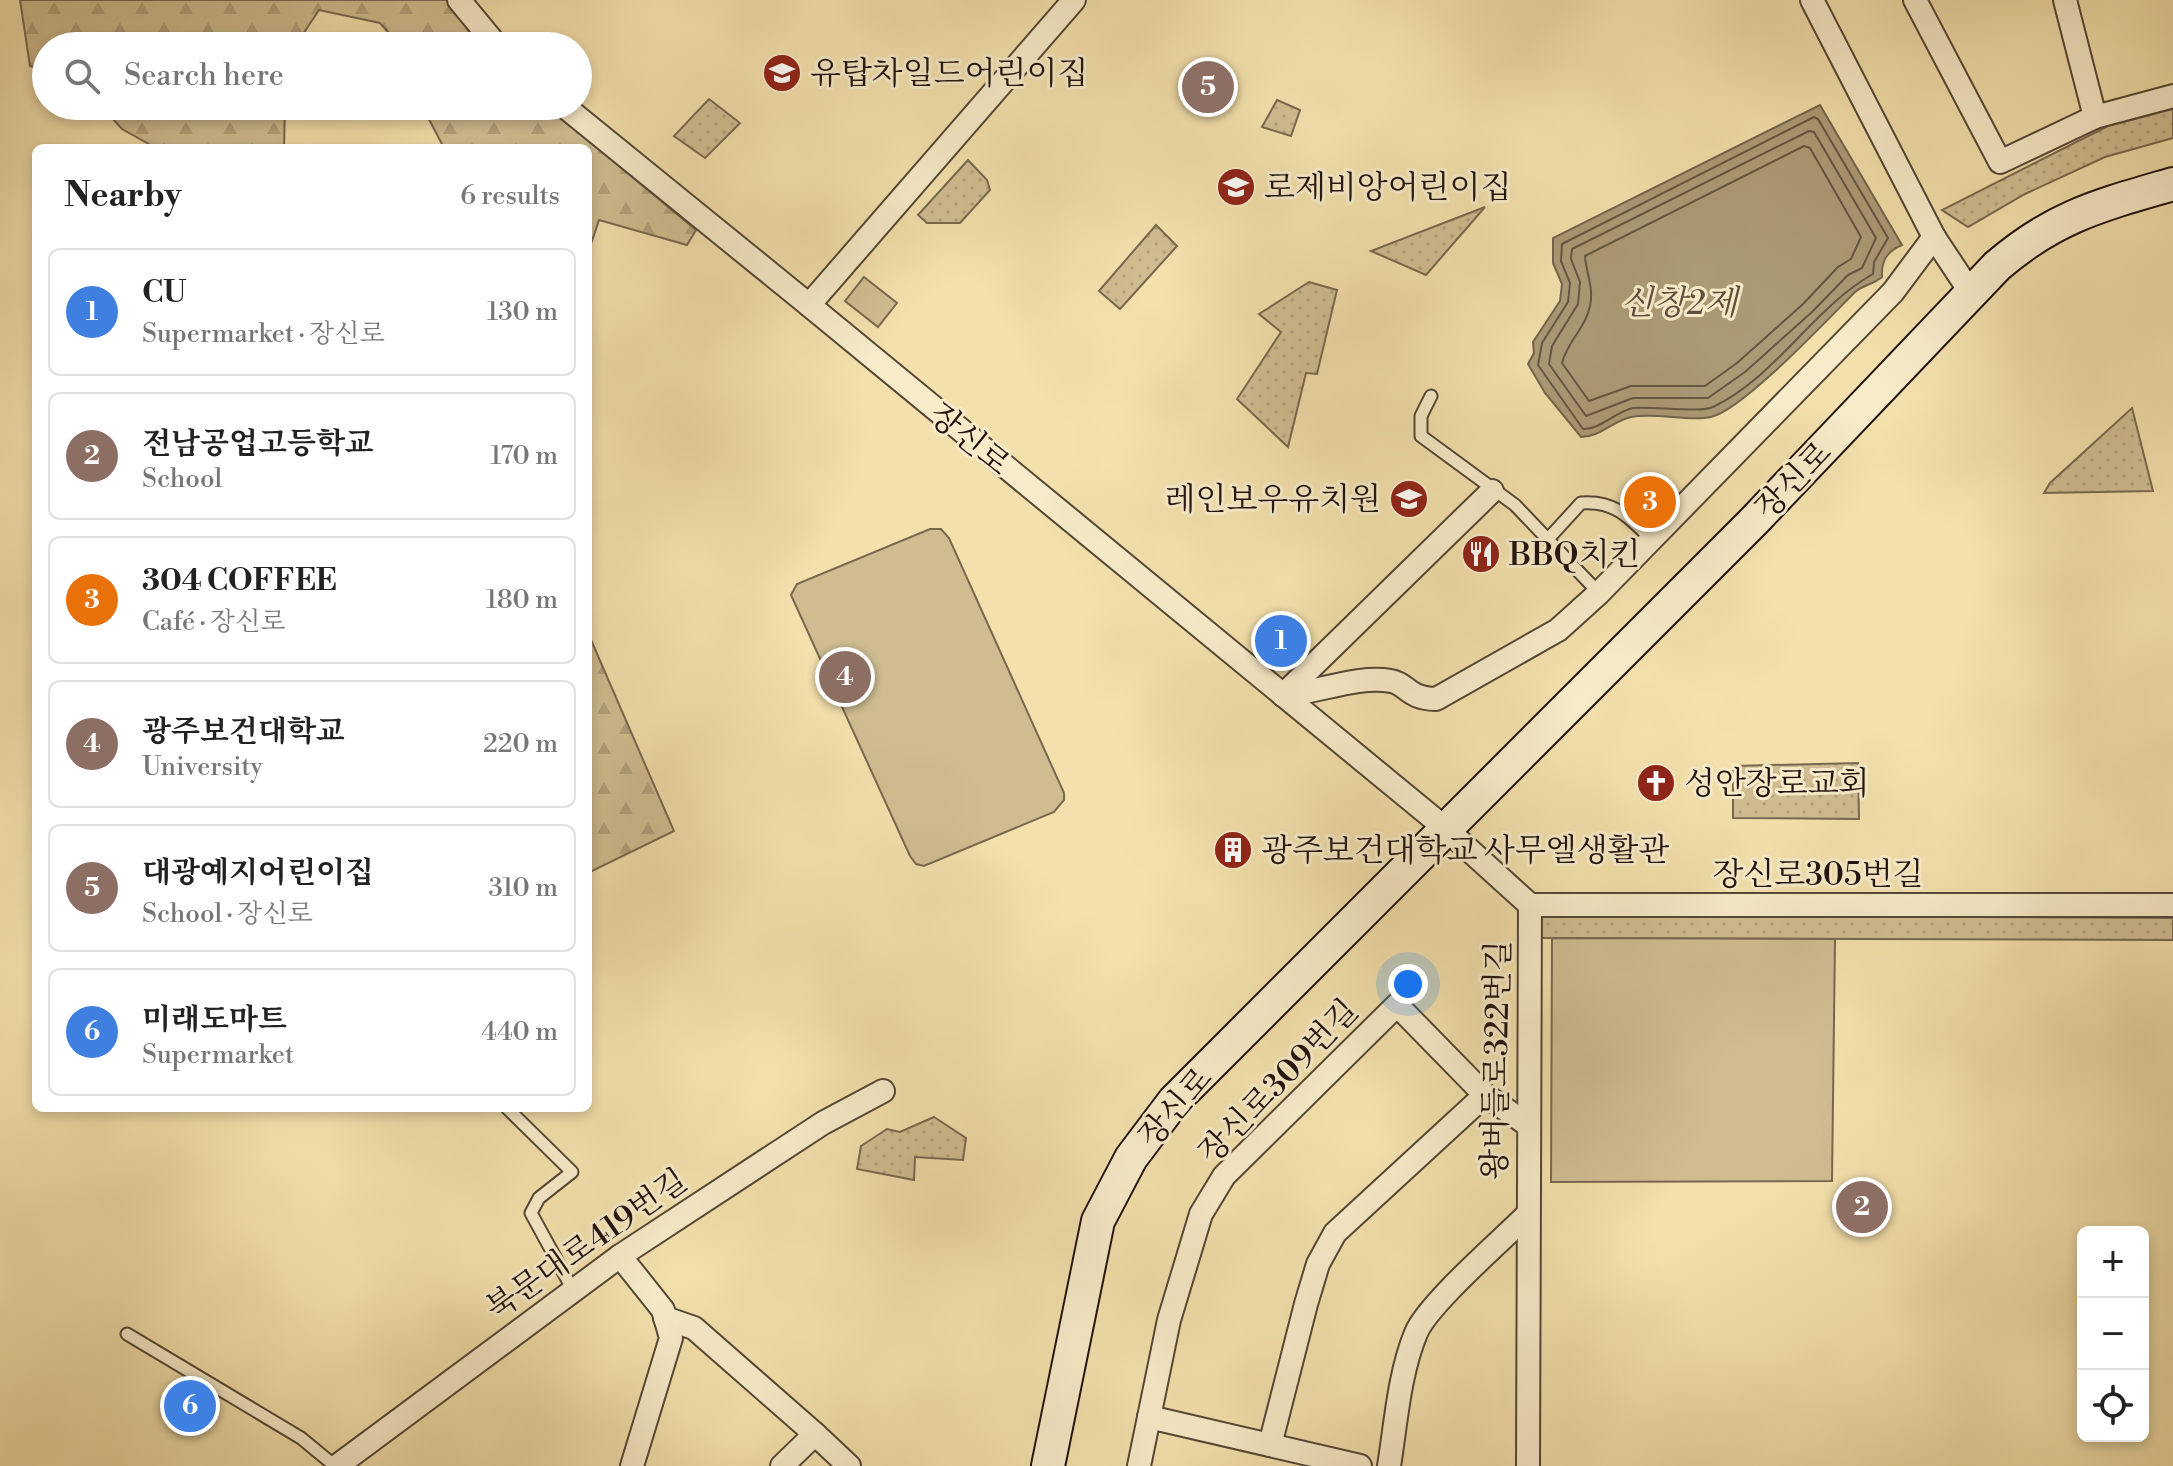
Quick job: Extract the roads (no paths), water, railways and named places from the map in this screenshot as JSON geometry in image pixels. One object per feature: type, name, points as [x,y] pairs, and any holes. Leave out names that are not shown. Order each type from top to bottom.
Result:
[{"type":"main road","name":"장신로","points":[[1048,1466],[1098,1221],[1131,1158],[1174,1101],[1754,521],[1971,293],[2029,239],[2065,218],[2173,184]]},
{"type":"street","points":[[459,0],[485,32]]},
{"type":"street","points":[[809,305],[1074,0]]},
{"type":"street","points":[[1812,0],[1934,237],[1971,293]]},
{"type":"street","points":[[1915,0],[2000,162],[2095,117],[2173,96]]},
{"type":"street","points":[[2065,0],[2095,117]]},
{"type":"street","name":"장신로","points":[[581,120],[1445,828]]},
{"type":"street","name":"장신로","points":[[1283,695],[1360,682],[1394,681],[1417,698],[1436,699],[1521,654],[1558,630],[1653,541],[1893,292],[1934,237]]},
{"type":"street","points":[[1283,695],[1492,491]]},
{"type":"street","points":[[1445,828],[1530,905]]},
{"type":"street","name":"장신로305번길","points":[[1530,905],[2173,905]]},
{"type":"street","name":"왕버들로322번길","points":[[1528,1466],[1526,1216],[1530,905]]},
{"type":"street","name":"장신로309번길","points":[[1149,1417],[1169,1320],[1201,1214],[1224,1176],[1397,1005],[1485,1095],[1528,1125]]},
{"type":"street","name":"북문대로419번길","points":[[336,1466],[620,1256],[823,1123],[883,1091]]},
{"type":"street","points":[[1270,1445],[1318,1264],[1335,1233],[1485,1095]]},
{"type":"street","name":"왕버들로322번길","points":[[1389,1466],[1404,1378],[1417,1330],[1445,1296],[1526,1216]]},
{"type":"street","points":[[620,1256],[663,1310],[671,1338],[632,1466]]},
{"type":"street","points":[[665,1318],[694,1328],[849,1466]]},
{"type":"street","points":[[1139,1466],[1149,1417],[1360,1466]]},
{"type":"street","points":[[782,1466],[815,1434]]},
{"type":"lane","points":[[1431,396],[1421,416],[1421,436],[1515,505],[1599,593]]},
{"type":"lane","points":[[1549,538],[1581,503],[1600,502],[1625,512],[1653,541]]},
{"type":"lane","points":[[511,1112],[572,1172],[539,1198],[531,1213],[573,1290]]},
{"type":"lane","points":[[127,1334],[301,1438],[336,1466]]},
{"type":"water","name":"신창2제","points":[[1820,105],[1902,245],[1886,257],[1882,277],[1855,292],[1785,362],[1725,411],[1702,418],[1631,417],[1581,437],[1545,393],[1528,364],[1534,353],[1533,342],[1560,301],[1562,284],[1553,263],[1553,238]]},
{"type":"place","name":"유탑차일드어린이집","points":[[782,73]]},
{"type":"place","name":"대광예지어린이집","points":[[1208,87]]},
{"type":"place","name":"로제비앙어린이집","points":[[1236,187]]},
{"type":"place","name":"레인보우유치원","points":[[1409,499]]},
{"type":"place","name":"304 COFFEE","points":[[1650,502]]},
{"type":"place","name":"BBQ치킨","points":[[1481,554]]},
{"type":"place","name":"CU","points":[[1281,641]]},
{"type":"place","name":"광주보건대학교","points":[[845,677]]},
{"type":"place","name":"성안장로교회","points":[[1656,783]]},
{"type":"place","name":"광주보건대학교 사무엘생활관","points":[[1233,850]]},
{"type":"place","name":"전남공업고등학교","points":[[1862,1207]]},
{"type":"place","name":"미래도마트","points":[[190,1406]]}]
